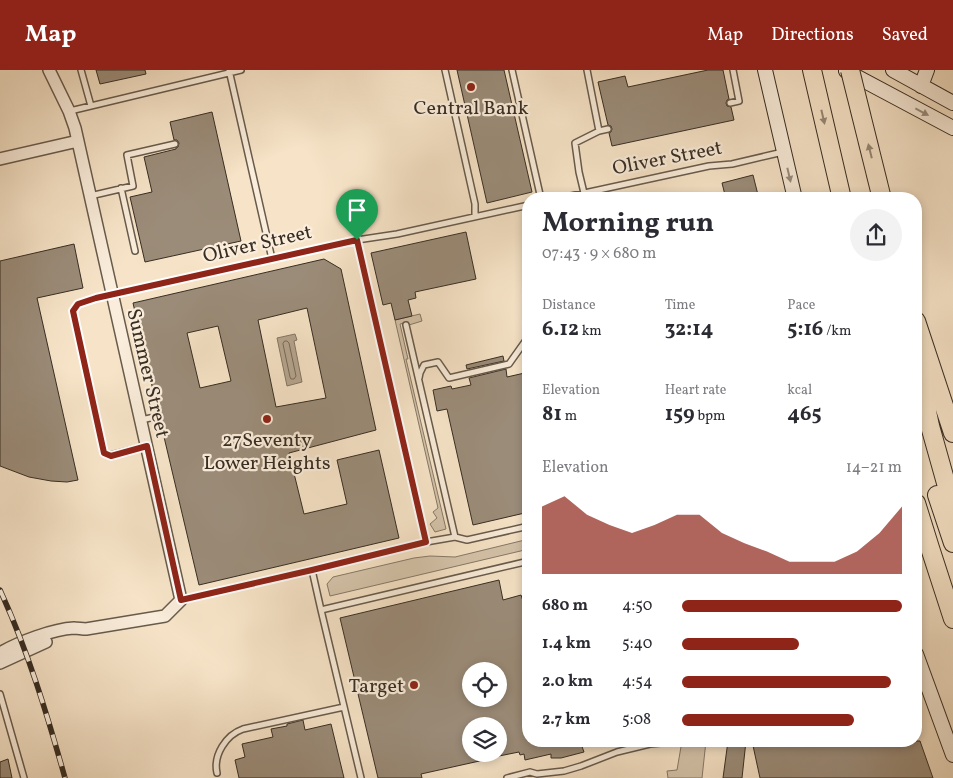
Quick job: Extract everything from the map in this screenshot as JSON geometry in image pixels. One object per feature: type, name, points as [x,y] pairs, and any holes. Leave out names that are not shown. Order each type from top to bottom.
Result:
[{"type":"highway","points":[[812,70],[840,192]]},
{"type":"highway","points":[[850,70],[880,192]]},
{"type":"highway","points":[[922,339],[953,433]]},
{"type":"highway","points":[[922,387],[930,426],[953,508]]},
{"type":"highway","points":[[922,438],[953,542]]},
{"type":"highway","points":[[922,522],[953,619]]},
{"type":"main road","points":[[765,70],[793,192]]},
{"type":"main road","points":[[844,70],[953,128]]},
{"type":"main road","points":[[893,70],[953,104]]},
{"type":"main road","points":[[891,96],[921,86],[928,70]]},
{"type":"main road","points":[[922,671],[953,756]]},
{"type":"street","name":"Summer Street","points":[[49,70],[69,111],[78,141],[181,600]]},
{"type":"street","points":[[0,159],[78,141]]},
{"type":"street","points":[[0,653],[51,632],[75,628],[86,629],[165,616],[181,600]]},
{"type":"street","points":[[0,663],[53,639],[76,635],[86,629]]},
{"type":"lane","points":[[81,70],[91,106]]},
{"type":"lane","points":[[69,111],[230,71],[241,70]]},
{"type":"lane","points":[[447,70],[475,204],[475,216]]},
{"type":"lane","points":[[512,70],[539,192]]},
{"type":"lane","points":[[587,70],[599,131]]},
{"type":"lane","points":[[730,103],[739,102],[733,70]]},
{"type":"lane","points":[[230,71],[272,259]]},
{"type":"lane","points":[[584,192],[575,143],[599,131],[608,129]]},
{"type":"lane","points":[[90,196],[133,186],[126,155],[175,144]]},
{"type":"lane","name":"Oliver Street","points":[[589,192],[784,152]]},
{"type":"lane","points":[[121,188],[135,251]]},
{"type":"lane","name":"Oliver Street","points":[[147,446],[111,456],[104,453],[73,311],[78,304],[112,294],[357,240],[397,234],[522,206]]},
{"type":"lane","points":[[357,240],[426,542]]},
{"type":"lane","points":[[406,325],[455,537]]},
{"type":"lane","points":[[419,384],[420,373],[424,365],[438,362],[449,378],[509,364],[522,346]]},
{"type":"lane","points":[[141,420],[159,416]]},
{"type":"lane","points":[[181,600],[426,542],[455,537],[467,540],[522,528]]},
{"type":"lane","points":[[321,610],[522,563]]},
{"type":"lane","points":[[312,570],[362,778]]},
{"type":"lane","points":[[0,694],[24,778]]},
{"type":"lane","points":[[217,773],[216,761],[220,752],[229,738],[237,731],[344,707]]},
{"type":"lane","points":[[507,778],[530,772],[537,774],[564,772],[617,752],[638,747]]},
{"type":"shaded area","points":[[420,314],[422,321],[409,325],[408,322],[400,324],[408,359],[406,359],[446,529],[435,532],[430,524],[437,518],[433,512],[438,508],[395,320]]},
{"type":"shaded area","points":[[522,541],[522,551],[330,596],[327,584],[333,577],[414,558],[430,556],[455,557]]},
{"type":"shaded area","points":[[681,747],[705,747],[702,778],[668,778],[667,771],[677,770]]},
{"type":"water","points":[[295,334],[297,340],[294,341],[302,382],[287,386],[277,338]]},
{"type":"building","points":[[96,70],[145,70],[146,74],[100,84]]},
{"type":"building","points":[[457,70],[504,70],[532,192],[522,192],[522,194],[487,203]]},
{"type":"building","points":[[708,70],[723,70],[729,99],[726,103],[727,106],[731,107],[734,120],[612,146],[609,133],[612,129],[608,125],[598,82],[625,76],[628,87]]},
{"type":"building","points":[[212,112],[241,241],[145,262],[130,197],[152,192],[144,157],[178,147],[179,143],[177,140],[174,140],[170,122]]},
{"type":"building","points":[[753,175],[757,192],[724,192],[722,183]]},
{"type":"building","points":[[466,232],[476,279],[415,292],[416,298],[408,300],[412,316],[395,320],[391,303],[383,305],[371,253]]},
{"type":"building","points":[[74,244],[83,288],[37,298],[78,480],[67,482],[51,481],[29,477],[0,466],[0,261]]},
{"type":"building","name":"27Seventy Lower Heights","points":[[324,259],[341,269],[376,430],[289,453],[304,514],[347,504],[337,460],[379,450],[399,538],[199,585],[160,420],[163,418],[163,415],[161,412],[158,412],[133,303]],"holes":[[[307,308],[326,398],[276,407],[258,320]],[[218,326],[231,381],[200,388],[187,333]]]},
{"type":"building","points":[[503,356],[504,361],[467,369],[466,365]]},
{"type":"building","points":[[506,369],[507,377],[522,374],[522,514],[473,525],[447,409],[437,411],[433,390],[451,386],[452,389],[471,385],[469,378]]},
{"type":"building","name":"Target","points":[[499,580],[503,600],[521,595],[522,598],[522,747],[582,747],[584,752],[561,758],[551,758],[551,754],[525,760],[524,754],[520,755],[519,752],[507,754],[507,717],[462,717],[462,762],[475,762],[421,774],[422,778],[378,778],[340,618]]},
{"type":"building","points":[[303,720],[305,730],[331,724],[344,778],[239,778],[235,760],[245,757],[242,744],[273,737],[271,729]]},
{"type":"building","points":[[727,747],[745,747],[742,778],[723,778]]},
{"type":"building","points":[[753,747],[922,747],[933,778],[760,778]]},
{"type":"building","points":[[8,759],[12,778],[0,778],[0,762]]},
{"type":"railway","points":[[0,590],[36,683],[65,778]]},
{"type":"place","name":"Central Bank","points":[[471,87]]},
{"type":"place","name":"27Seventy Lower Heights","points":[[267,419]]},
{"type":"place","name":"Target","points":[[414,685]]},
{"type":"route","points":[[357,240],[426,542],[181,600],[147,446],[111,456],[104,453],[73,311],[78,304],[96,298],[357,240]]}]
